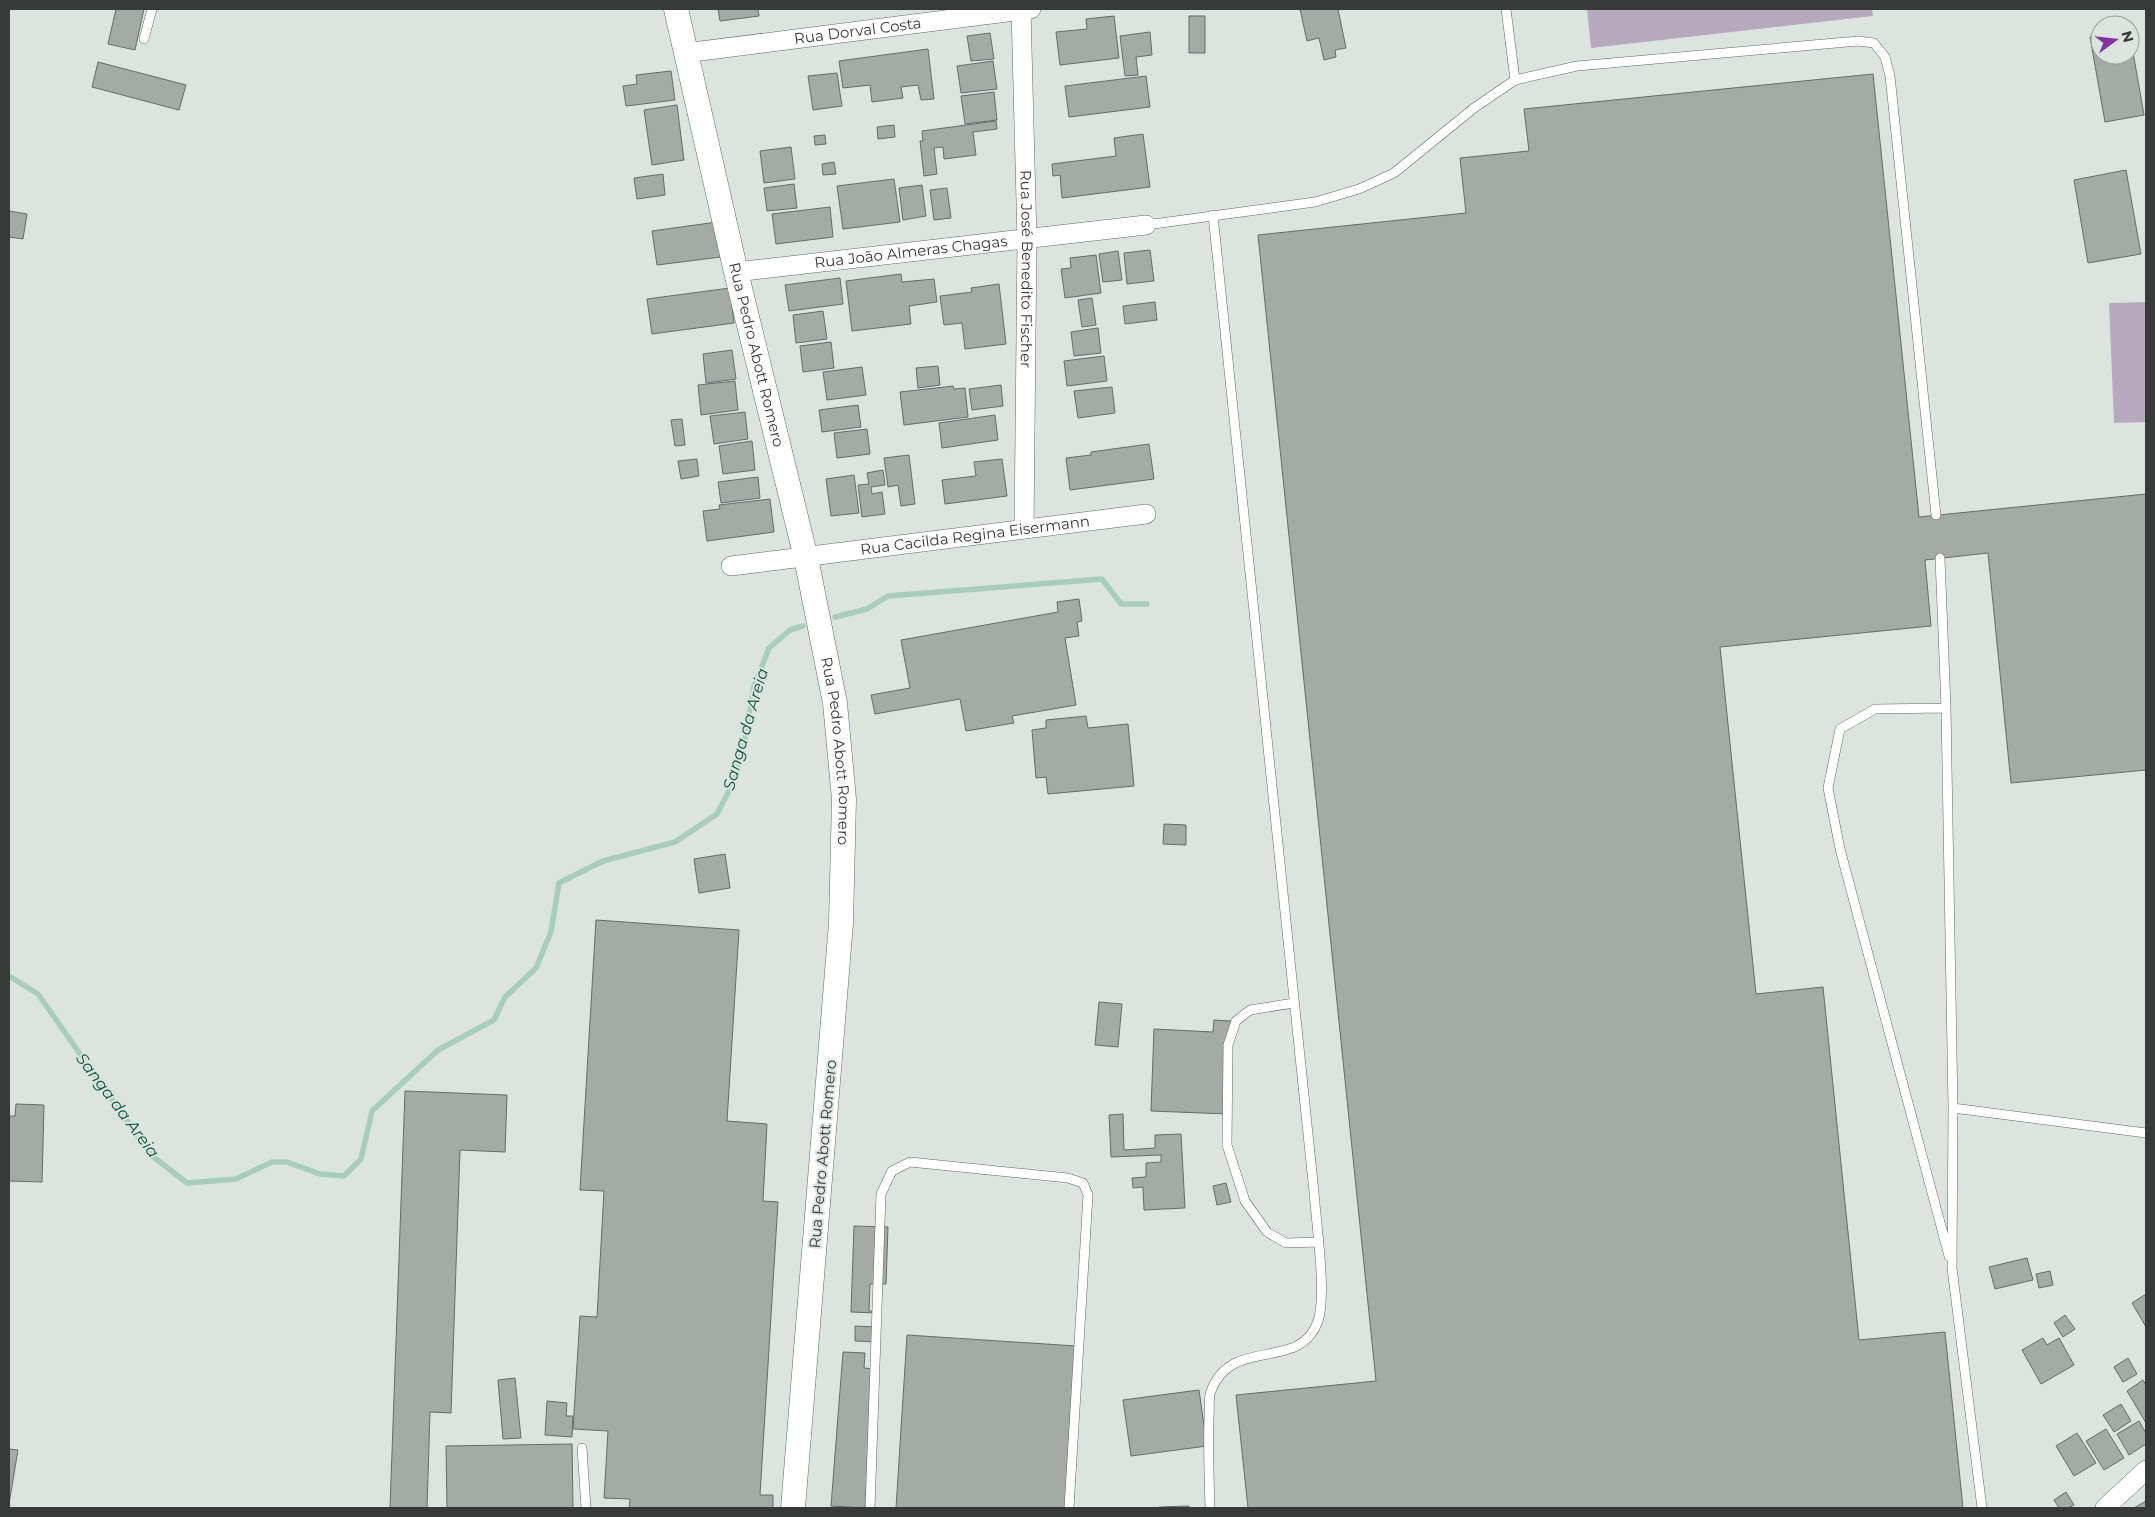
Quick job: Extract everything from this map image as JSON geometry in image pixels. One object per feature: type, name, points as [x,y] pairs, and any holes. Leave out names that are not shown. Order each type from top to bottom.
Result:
[{"type":"street","name":"Rua Pedro Abott Romero","points":[[676,9],[684,53],[806,558],[836,703],[844,799],[841,923],[793,1508]]},
{"type":"street","name":"Rua Dorval Costa","points":[[684,53],[1025,9]]},
{"type":"street","name":"Rua José Benedito Fischer","points":[[1024,529],[1027,240],[1025,9]]},
{"type":"street","name":"Rua João Almeras Chagas","points":[[736,272],[1146,225]]},
{"type":"street","name":"Rua Cacilda Regina Eisermann","points":[[731,566],[1146,514]]},
{"type":"street","points":[[2105,1508],[2146,1470]]},
{"type":"lane","points":[[144,39],[152,9]]},
{"type":"lane","points":[[1506,9],[1515,80]]},
{"type":"lane","points":[[1146,225],[1315,202],[1359,189],[1394,173],[1474,108],[1515,80],[1577,66],[1858,41],[1874,43],[1885,57],[1890,76],[1936,515]]},
{"type":"lane","points":[[1210,1508],[1208,1442],[1210,1392],[1223,1370],[1244,1357],[1284,1351],[1305,1342],[1318,1320],[1321,1291],[1318,1242],[1214,215]]},
{"type":"lane","points":[[1940,558],[1946,708],[1953,1108],[1952,1268],[1982,1508]]},
{"type":"lane","points":[[1946,708],[1875,709],[1840,729],[1828,788],[1840,849],[1952,1268]]},
{"type":"lane","points":[[1294,1003],[1250,1010],[1236,1022],[1228,1045],[1227,1145],[1245,1201],[1267,1232],[1286,1243],[1318,1242]]},
{"type":"lane","points":[[1953,1108],[2146,1133]]},
{"type":"lane","points":[[870,1508],[881,1194],[892,1171],[910,1162],[1068,1178],[1083,1183],[1088,1195],[1069,1508]]},
{"type":"lane","points":[[582,1448],[586,1508]]},
{"type":"shaded area","points":[[1587,9],[1872,9],[1873,16],[1591,48]]},
{"type":"shaded area","points":[[2146,302],[2146,422],[2114,423],[2109,303]]},
{"type":"building","points":[[116,9],[144,9],[135,50],[108,44]]},
{"type":"building","points":[[718,9],[758,9],[759,16],[720,21]]},
{"type":"building","points":[[1300,9],[1338,9],[1346,48],[1335,50],[1336,57],[1324,60],[1319,38],[1307,41]]},
{"type":"building","points":[[1114,16],[1119,58],[1060,65],[1056,32],[1087,29],[1086,19]]},
{"type":"building","points":[[1189,16],[1205,16],[1205,53],[1189,53]]},
{"type":"building","points":[[1150,32],[1152,55],[1136,57],[1138,75],[1125,76],[1120,36]]},
{"type":"building","points":[[990,33],[994,59],[971,61],[967,36]]},
{"type":"building","points":[[928,49],[934,99],[921,100],[918,85],[901,87],[903,98],[872,102],[870,85],[843,88],[839,61]]},
{"type":"building","points":[[993,61],[997,89],[961,93],[957,66]]},
{"type":"building","points":[[98,62],[186,85],[179,110],[92,87]]},
{"type":"building","points":[[2095,65],[2135,65],[2144,115],[2105,122]]},
{"type":"building","points":[[671,71],[675,100],[626,106],[623,86],[637,84],[636,75]]},
{"type":"building","points":[[837,73],[842,106],[813,110],[808,76]]},
{"type":"building","points":[[1873,74],[1919,517],[2146,494],[2146,770],[2011,783],[1988,553],[1925,560],[1931,626],[1720,647],[1756,994],[1823,987],[1859,1340],[1945,1332],[1963,1508],[1248,1508],[1236,1395],[1376,1381],[1258,235],[1466,213],[1460,158],[1529,151],[1524,109]]},
{"type":"building","points":[[1146,76],[1150,107],[1069,117],[1065,86]]},
{"type":"building","points":[[994,92],[997,120],[965,124],[961,96]]},
{"type":"building","points":[[677,105],[684,160],[652,165],[644,110]]},
{"type":"building","points":[[996,121],[997,129],[973,132],[976,155],[944,159],[943,147],[934,148],[937,174],[924,176],[920,141],[923,141],[922,131]]},
{"type":"building","points":[[894,125],[895,137],[878,139],[877,127]]},
{"type":"building","points":[[1143,134],[1150,187],[1062,198],[1060,175],[1053,176],[1052,164],[1116,156],[1114,138]]},
{"type":"building","points":[[825,135],[826,144],[815,145],[814,136]]},
{"type":"building","points":[[791,147],[795,179],[764,183],[760,151]]},
{"type":"building","points":[[834,162],[836,174],[823,175],[822,164]]},
{"type":"building","points":[[2126,170],[2141,254],[2088,263],[2074,180]]},
{"type":"building","points":[[663,174],[665,195],[637,199],[634,178]]},
{"type":"building","points":[[894,179],[900,222],[843,229],[837,186]]},
{"type":"building","points":[[794,184],[797,208],[767,211],[764,188]]},
{"type":"building","points":[[922,185],[926,216],[903,220],[899,188]]},
{"type":"building","points":[[947,188],[951,218],[934,220],[930,190]]},
{"type":"building","points":[[830,207],[833,237],[776,244],[772,214]]},
{"type":"building","points":[[9,211],[27,214],[23,239],[9,237]]},
{"type":"building","points":[[717,222],[721,257],[657,265],[652,231]]},
{"type":"building","points":[[1150,250],[1154,281],[1127,284],[1124,253]]},
{"type":"building","points":[[1118,251],[1122,280],[1103,282],[1099,254]]},
{"type":"building","points":[[1096,255],[1101,293],[1065,298],[1061,269],[1071,268],[1070,258]]},
{"type":"building","points":[[901,274],[902,282],[934,279],[937,302],[909,306],[911,324],[852,331],[846,281]]},
{"type":"building","points":[[840,278],[843,304],[789,311],[785,285]]},
{"type":"building","points":[[999,284],[1006,344],[965,349],[962,323],[944,325],[940,296],[972,292],[971,288]]},
{"type":"building","points":[[730,288],[734,323],[652,334],[647,299]]},
{"type":"building","points":[[1092,298],[1096,325],[1082,327],[1078,300]]},
{"type":"building","points":[[1155,302],[1157,320],[1125,324],[1123,306]]},
{"type":"building","points":[[823,311],[827,339],[796,343],[793,315]]},
{"type":"building","points":[[1098,328],[1101,353],[1074,356],[1071,332]]},
{"type":"building","points":[[831,342],[834,368],[803,372],[800,346]]},
{"type":"building","points":[[732,350],[736,379],[706,383],[703,354]]},
{"type":"building","points":[[1104,356],[1107,381],[1067,386],[1064,361]]},
{"type":"building","points":[[938,366],[940,385],[918,388],[916,368]]},
{"type":"building","points":[[862,367],[866,395],[827,400],[823,372]]},
{"type":"building","points":[[735,381],[738,410],[701,415],[698,385]]},
{"type":"building","points":[[1001,385],[1003,406],[972,410],[969,389]]},
{"type":"building","points":[[953,386],[954,389],[965,388],[968,417],[904,425],[900,392]]},
{"type":"building","points":[[1112,387],[1115,413],[1078,418],[1074,391]]},
{"type":"building","points":[[858,405],[861,427],[822,432],[819,410]]},
{"type":"building","points":[[745,412],[748,439],[714,444],[710,416]]},
{"type":"building","points":[[995,415],[998,440],[942,448],[939,423]]},
{"type":"building","points":[[682,419],[685,445],[675,446],[671,420]]},
{"type":"building","points":[[867,429],[870,454],[837,458],[834,433]]},
{"type":"building","points":[[752,441],[755,470],[723,474],[719,446]]},
{"type":"building","points":[[1149,444],[1154,479],[1070,490],[1066,458],[1091,455],[1091,452]]},
{"type":"building","points":[[909,455],[915,504],[901,506],[898,485],[888,487],[884,458]]},
{"type":"building","points":[[697,459],[699,476],[681,479],[678,461]]},
{"type":"building","points":[[1002,459],[1007,496],[945,504],[942,480],[976,476],[974,462]]},
{"type":"building","points":[[883,470],[885,485],[871,487],[872,494],[882,492],[885,514],[862,517],[858,485],[869,484],[867,473]]},
{"type":"building","points":[[854,475],[859,513],[831,516],[826,479]]},
{"type":"building","points":[[758,477],[760,498],[721,503],[718,482]]},
{"type":"building","points":[[770,499],[774,532],[707,541],[703,511],[720,509],[719,505]]},
{"type":"building","points":[[1079,599],[1082,621],[1077,622],[1079,636],[1065,638],[1076,705],[1012,716],[1014,723],[966,731],[960,699],[875,714],[871,695],[910,688],[901,640],[1058,612],[1057,602]]},
{"type":"building","points":[[1086,716],[1088,728],[1128,724],[1134,786],[1048,794],[1046,777],[1036,778],[1032,730],[1046,728],[1046,720]]},
{"type":"building","points":[[1164,824],[1186,825],[1186,845],[1163,844]]},
{"type":"building","points":[[725,854],[730,888],[699,893],[694,859]]},
{"type":"building","points":[[596,920],[739,930],[727,1121],[767,1124],[763,1201],[778,1202],[760,1495],[773,1495],[773,1508],[629,1508],[630,1499],[604,1498],[608,1431],[573,1429],[580,1316],[597,1317],[604,1191],[580,1190]]},
{"type":"building","points":[[1099,1002],[1122,1004],[1118,1047],[1095,1045]]},
{"type":"building","points":[[1214,1020],[1231,1021],[1227,1114],[1151,1111],[1154,1029],[1213,1032]]},
{"type":"building","points":[[405,1091],[507,1095],[505,1152],[460,1150],[451,1413],[430,1412],[427,1508],[390,1508]]},
{"type":"building","points":[[16,1104],[44,1105],[42,1182],[9,1181],[9,1116],[15,1116]]},
{"type":"building","points":[[1123,1114],[1124,1150],[1155,1148],[1155,1135],[1181,1134],[1185,1208],[1144,1210],[1143,1187],[1133,1188],[1132,1178],[1146,1177],[1146,1163],[1161,1162],[1161,1155],[1111,1157],[1109,1115]]},
{"type":"building","points":[[1226,1183],[1231,1202],[1217,1205],[1213,1186]]},
{"type":"building","points":[[854,1226],[888,1227],[886,1284],[870,1284],[869,1311],[879,1311],[878,1342],[855,1341],[855,1326],[876,1327],[877,1313],[851,1312]]},
{"type":"building","points":[[2027,1258],[2033,1280],[1995,1289],[1989,1267]]},
{"type":"building","points":[[2050,1271],[2053,1285],[2039,1288],[2036,1274]]},
{"type":"building","points":[[2146,1294],[2146,1327],[2132,1303]]},
{"type":"building","points":[[2065,1315],[2075,1329],[2063,1337],[2054,1323]]},
{"type":"building","points":[[907,1335],[1076,1346],[1066,1508],[896,1508]]},
{"type":"building","points":[[2043,1338],[2047,1345],[2059,1338],[2074,1365],[2041,1384],[2022,1350]]},
{"type":"building","points":[[843,1352],[865,1353],[864,1368],[876,1369],[865,1508],[831,1506]]},
{"type":"building","points":[[2128,1358],[2137,1374],[2123,1382],[2114,1367]]},
{"type":"building","points":[[515,1378],[521,1438],[503,1439],[498,1380]]},
{"type":"building","points":[[2143,1380],[2146,1385],[2146,1423],[2127,1391]]},
{"type":"building","points":[[1199,1390],[1207,1446],[1131,1456],[1123,1400]]},
{"type":"building","points":[[547,1401],[567,1403],[566,1416],[573,1416],[572,1437],[545,1435]]},
{"type":"building","points":[[2121,1404],[2131,1421],[2114,1432],[2103,1415]]},
{"type":"building","points":[[2139,1421],[2146,1433],[2146,1444],[2129,1455],[2117,1434]]},
{"type":"building","points":[[2106,1429],[2124,1458],[2104,1470],[2086,1441]]},
{"type":"building","points":[[2077,1433],[2096,1463],[2074,1476],[2056,1446]]},
{"type":"building","points":[[572,1444],[573,1508],[447,1508],[446,1446]]},
{"type":"building","points":[[9,1449],[18,1450],[9,1504]]},
{"type":"building","points":[[2066,1492],[2074,1505],[2068,1508],[2059,1508],[2054,1500]]},
{"type":"building","points":[[2146,1501],[2146,1508],[2134,1508]]},
{"type":"building","points":[[1189,1506],[1189,1508],[1159,1508],[1159,1507]]},
{"type":"waterway","name":"Sanga da Areia","points":[[835,617],[867,609],[888,596],[1102,579],[1121,604],[1147,604]]},
{"type":"waterway","name":"Sanga da Areia","points":[[9,976],[38,994],[151,1155],[187,1183],[236,1179],[272,1162],[287,1162],[320,1174],[344,1176],[361,1159],[372,1111],[438,1050],[494,1020],[505,997],[536,968],[551,932],[559,883],[603,861],[675,842],[717,814],[733,783],[744,744],[754,686],[769,648],[790,630],[803,626]]}]
